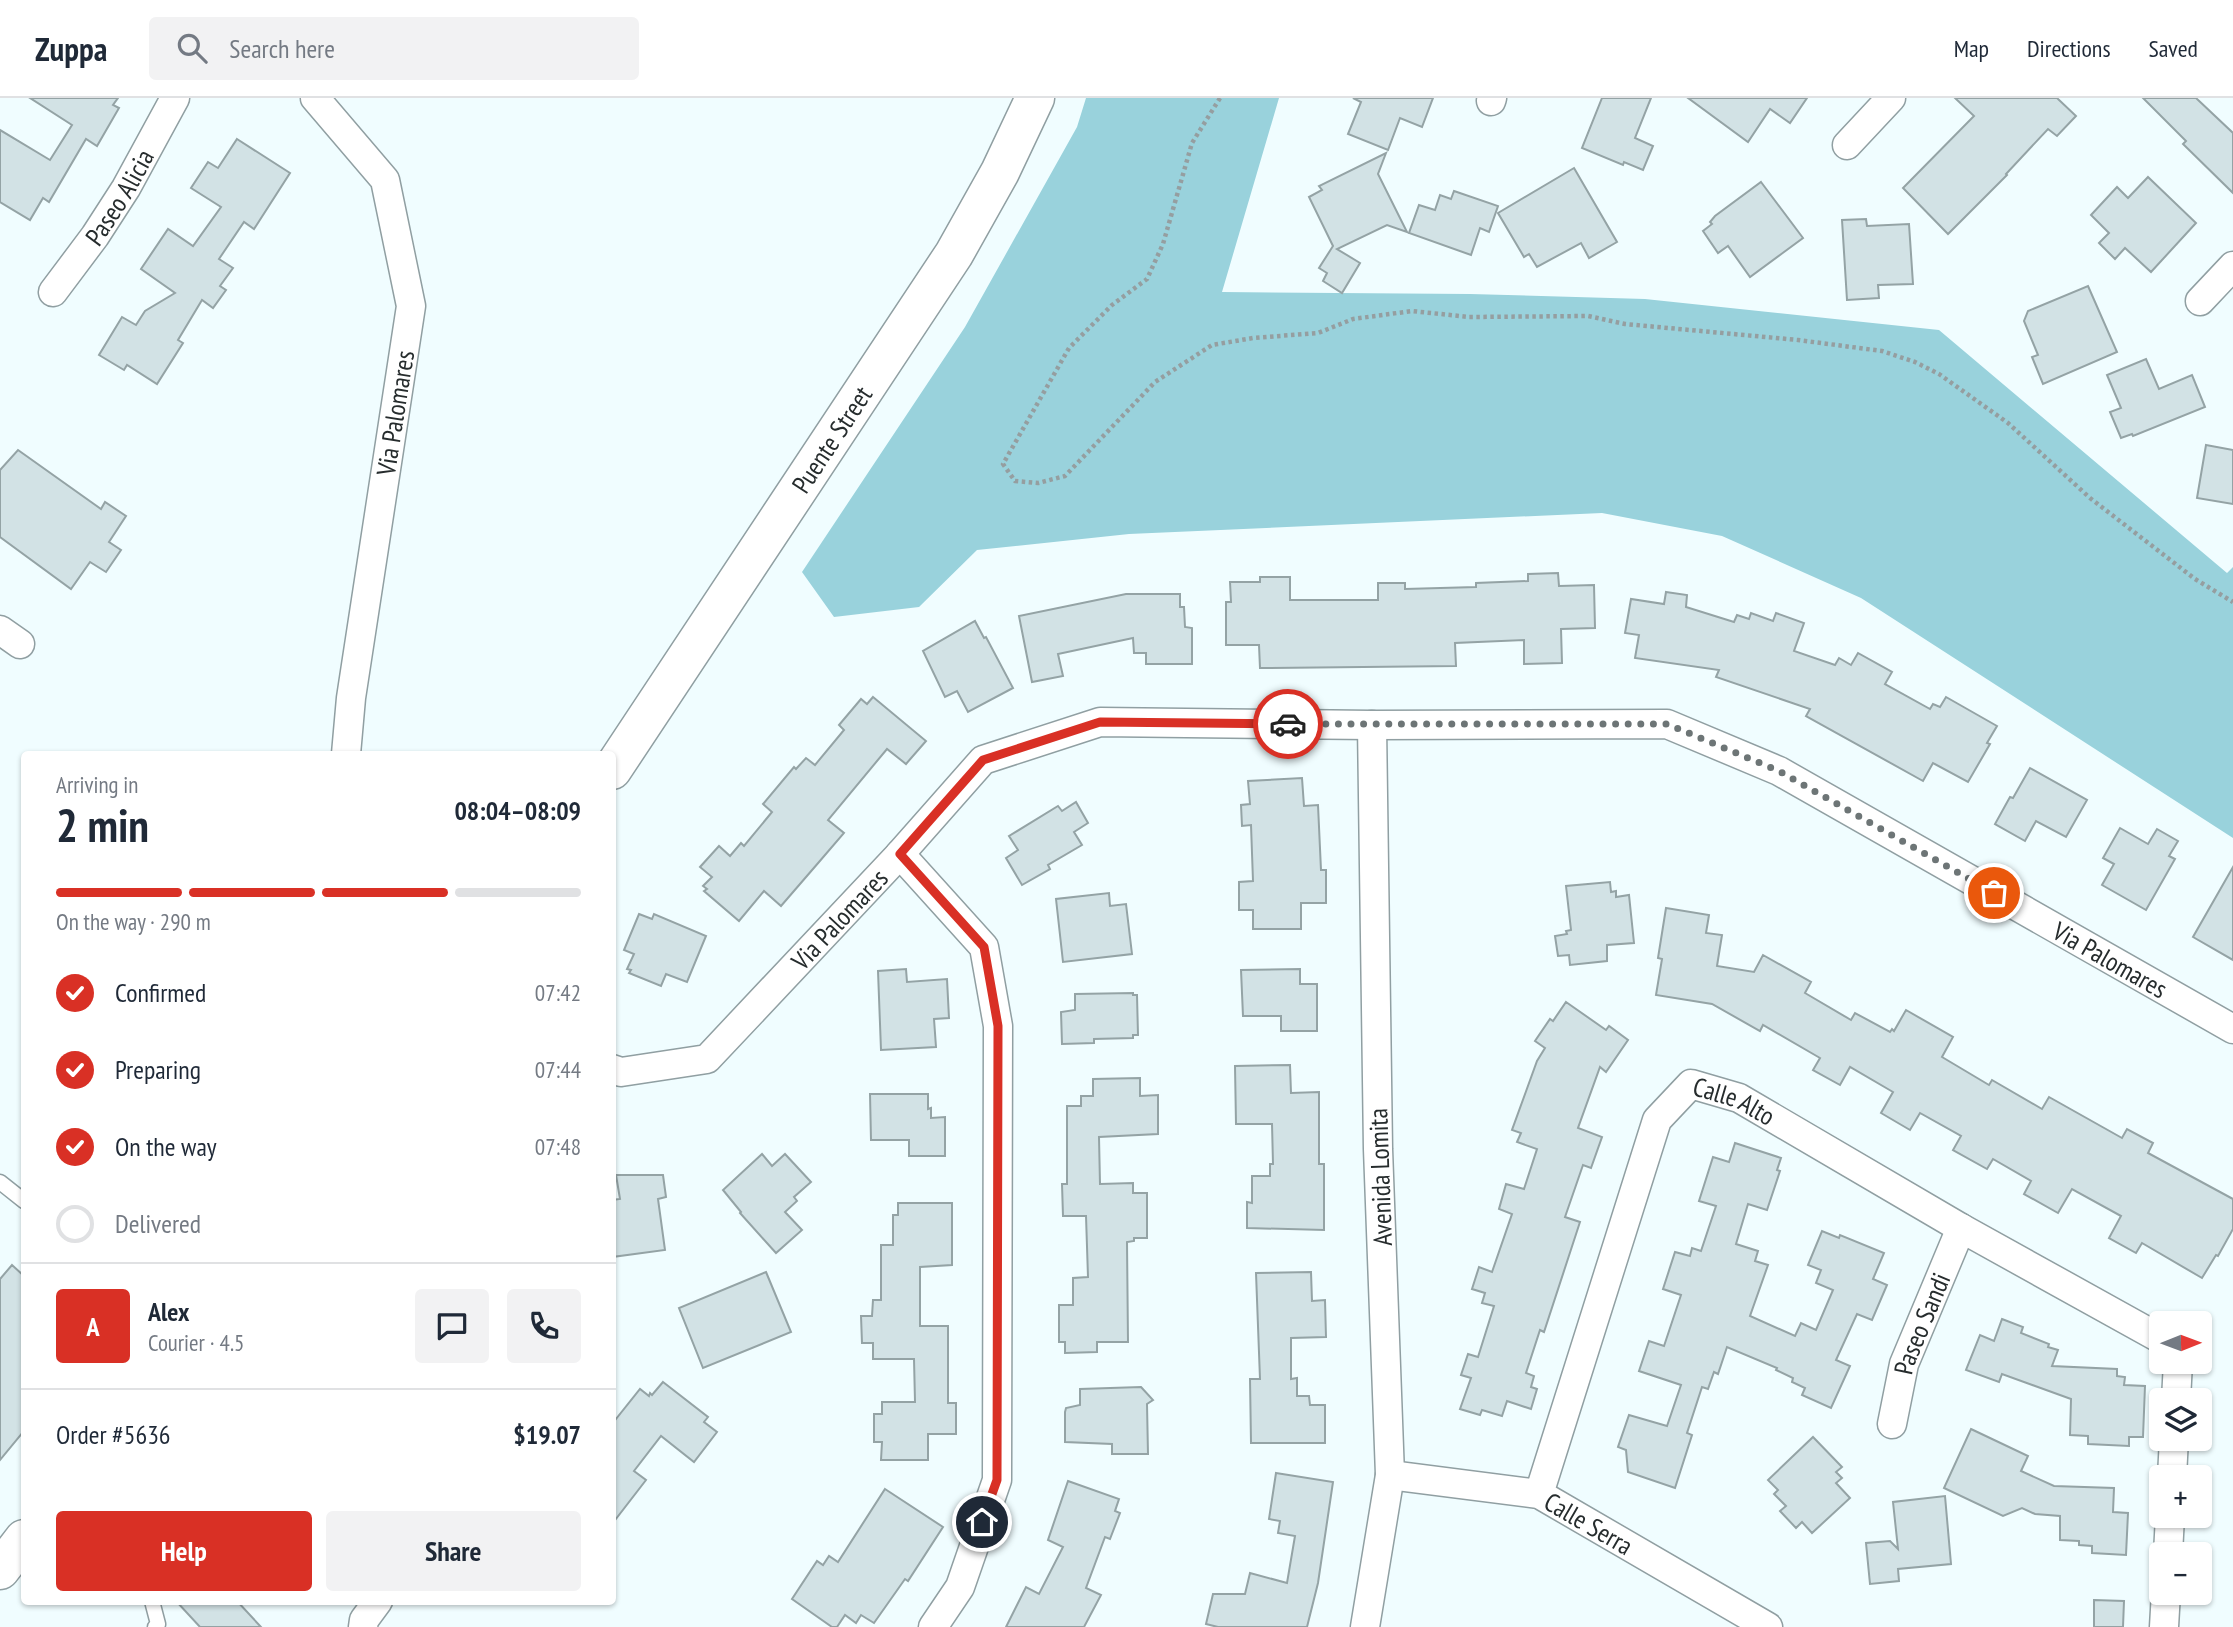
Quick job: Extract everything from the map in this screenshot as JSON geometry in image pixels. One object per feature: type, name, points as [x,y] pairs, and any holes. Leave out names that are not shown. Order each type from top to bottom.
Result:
[{"type":"street","name":"Paseo Alicia","points":[[53,292],[95,236],[126,188],[175,98]]},
{"type":"street","name":"Via Palomares","points":[[315,98],[385,180],[411,306],[351,698],[346,751]]},
{"type":"street","name":"Puente Street","points":[[616,764],[954,254],[1000,172],[1035,98]]},
{"type":"street","points":[[1847,145],[1891,98]]},
{"type":"street","points":[[2200,301],[2233,266]]},
{"type":"street","name":"Via Palomares","points":[[616,1070],[621,1072],[707,1059],[900,854],[983,760],[1100,722],[1667,724],[1779,771],[2233,1029]]},
{"type":"street","name":"Avenida Lomita","points":[[1365,1627],[1390,1475],[1378,1149],[1372,725]]},
{"type":"street","points":[[900,854],[984,947],[998,1026],[997,1480],[960,1587],[933,1627]]},
{"type":"street","name":"Calle Alto","points":[[1539,1494],[1657,1121],[1691,1084],[1739,1098],[1961,1228],[2149,1332]]},
{"type":"street","name":"Paseo Sandi","points":[[1892,1424],[1904,1364],[1961,1228]]},
{"type":"street","name":"Calle Serra","points":[[1390,1475],[1539,1494],[1768,1627]]},
{"type":"street","points":[[0,1570],[21,1543]]},
{"type":"street","points":[[363,1627],[364,1620],[375,1605]]},
{"type":"street","points":[[2164,1627],[2165,1605]]},
{"type":"lane","points":[[0,1182],[21,1199]]},
{"type":"lane","points":[[153,1605],[158,1624],[155,1627]]},
{"type":"path","points":[[1220,98],[1192,143],[1163,244],[1147,279],[1112,305],[1069,348],[1003,464],[1015,481],[1038,483],[1065,476],[1155,383],[1212,345],[1318,332],[1353,319],[1412,311],[1469,317],[1588,316],[1626,324],[1798,340],[1882,351],[1915,362],[1939,374],[2008,423],[2090,498],[2195,579],[2233,602]]},
{"type":"shaded area","points":[[1086,98],[1279,98],[1222,292],[1470,294],[1645,299],[1939,330],[2227,573],[2233,567],[2233,838],[1861,598],[1722,536],[1602,513],[1129,534],[977,550],[919,607],[834,617],[802,572],[965,327],[1077,127]]},
{"type":"building","points":[[30,98],[118,98],[113,105],[119,108],[97,146],[86,139],[49,202],[43,198],[30,220],[0,202],[0,130],[50,160],[72,125]]},
{"type":"building","points":[[1353,98],[1433,98],[1422,127],[1400,118],[1388,150],[1348,134],[1361,102]]},
{"type":"building","points":[[1602,98],[1651,98],[1635,138],[1653,146],[1643,170],[1582,148]]},
{"type":"building","points":[[1688,98],[1807,98],[1790,123],[1770,109],[1748,142]]},
{"type":"building","points":[[1955,98],[2057,98],[2076,116],[2057,136],[2048,129],[1948,234],[1903,188],[1974,116]]},
{"type":"building","points":[[2143,98],[2196,98],[2233,133],[2233,193],[2183,144],[2186,141]]},
{"type":"building","points":[[237,139],[290,173],[254,229],[244,222],[219,259],[233,268],[220,286],[226,290],[213,308],[202,300],[178,340],[183,343],[157,384],[127,365],[124,370],[99,355],[122,317],[136,325],[145,311],[175,293],[141,269],[168,229],[193,246],[221,207],[191,188],[208,162],[218,168]]},
{"type":"building","points":[[1386,153],[1378,174],[1407,232],[1387,225],[1337,249],[1360,263],[1342,293],[1323,281],[1327,273],[1319,268],[1333,246],[1309,197],[1322,190],[1319,186]]},
{"type":"building","points":[[1574,168],[1617,242],[1589,258],[1581,243],[1537,267],[1529,254],[1524,257],[1498,213]]},
{"type":"building","points":[[2148,177],[2196,223],[2151,272],[2125,248],[2115,259],[2099,243],[2109,233],[2091,215],[2117,187],[2128,198]]},
{"type":"building","points":[[1761,182],[1803,238],[1750,277],[1728,246],[1718,253],[1703,231],[1712,224],[1710,222],[1715,216]]},
{"type":"building","points":[[1454,191],[1498,206],[1489,232],[1480,228],[1471,255],[1409,233],[1419,205],[1435,210],[1440,195],[1451,199]]},
{"type":"building","points":[[1866,219],[1867,226],[1909,224],[1913,284],[1878,285],[1879,298],[1847,300],[1842,220]]},
{"type":"building","points":[[2088,286],[2117,352],[2043,384],[2032,357],[2038,355],[2024,321],[2028,311]]},
{"type":"building","points":[[2146,359],[2159,389],[2192,375],[2205,407],[2133,436],[2132,434],[2121,438],[2110,412],[2121,408],[2107,375]]},
{"type":"building","points":[[2206,445],[2233,450],[2233,504],[2197,498]]},
{"type":"building","points":[[18,450],[101,509],[105,502],[126,516],[109,542],[121,550],[106,572],[90,562],[71,589],[0,537],[0,470]]},
{"type":"building","points":[[1558,573],[1559,586],[1594,585],[1595,628],[1561,629],[1562,663],[1524,664],[1524,640],[1455,643],[1456,666],[1260,668],[1259,645],[1226,645],[1226,602],[1231,602],[1230,582],[1260,582],[1260,577],[1290,577],[1290,600],[1378,600],[1378,583],[1405,583],[1405,589],[1476,587],[1476,583],[1528,581],[1528,574]]},
{"type":"building","points":[[1666,592],[1687,595],[1686,607],[1734,622],[1737,615],[1749,619],[1751,613],[1773,621],[1776,613],[1804,623],[1794,651],[1835,665],[1839,658],[1851,665],[1858,653],[1892,672],[1885,684],[1930,709],[1933,704],[1940,707],[1946,697],[1997,726],[1987,743],[1990,744],[1968,782],[1933,763],[1923,781],[1806,716],[1810,709],[1716,677],[1719,670],[1635,658],[1639,635],[1625,633],[1631,599],[1664,604]]},
{"type":"building","points":[[1126,594],[1180,594],[1185,627],[1192,628],[1192,664],[1146,664],[1146,653],[1134,653],[1133,638],[1058,654],[1063,676],[1032,682],[1019,616]]},
{"type":"building","points":[[975,621],[1013,688],[968,712],[957,691],[945,697],[923,651]]},
{"type":"building","points":[[873,697],[926,741],[906,764],[887,749],[828,820],[844,833],[781,906],[764,891],[739,921],[704,891],[707,889],[703,886],[712,877],[700,867],[719,846],[730,856],[741,843],[744,846],[772,812],[763,804],[794,767],[796,769],[806,758],[815,765],[844,730],[839,725],[861,699],[867,704]]},
{"type":"building","points":[[2030,768],[2087,800],[2066,837],[2036,821],[2025,841],[1995,824]]},
{"type":"building","points":[[1302,778],[1304,806],[1318,805],[1321,870],[1326,870],[1326,903],[1301,903],[1301,929],[1253,929],[1253,910],[1239,910],[1239,882],[1253,881],[1251,825],[1242,826],[1241,805],[1250,804],[1248,781]]},
{"type":"building","points":[[1076,802],[1088,823],[1074,832],[1082,845],[1048,865],[1050,869],[1022,885],[1006,858],[1018,850],[1009,836],[1058,806],[1062,811]]},
{"type":"building","points":[[2120,828],[2148,844],[2157,829],[2178,841],[2169,856],[2175,859],[2146,910],[2102,885],[2114,864],[2103,858]]},
{"type":"building","points":[[2233,867],[2233,960],[2193,937]]},
{"type":"building","points":[[1610,882],[1611,892],[1616,891],[1616,897],[1629,895],[1634,943],[1607,945],[1607,961],[1570,965],[1569,955],[1558,956],[1555,936],[1567,934],[1566,931],[1571,930],[1566,886]]},
{"type":"building","points":[[1109,893],[1110,906],[1126,904],[1132,954],[1063,962],[1056,899]]},
{"type":"building","points":[[1666,908],[1709,915],[1706,933],[1722,935],[1717,966],[1754,972],[1763,955],[1811,982],[1805,993],[1851,1020],[1855,1013],[1890,1032],[1892,1029],[1894,1031],[1906,1010],[1953,1037],[1942,1057],[1989,1085],[1992,1080],[2042,1109],[2049,1097],[2122,1138],[2127,1129],[2153,1143],[2148,1153],[2233,1199],[2233,1229],[2218,1256],[2216,1255],[2202,1278],[2142,1243],[2136,1253],[2109,1238],[2121,1216],[2072,1189],[2058,1213],[2024,1194],[2031,1181],[1993,1159],[1987,1169],[1953,1150],[1961,1136],[1920,1113],[1910,1130],[1881,1113],[1893,1092],[1850,1067],[1840,1085],[1813,1070],[1820,1058],[1763,1025],[1760,1031],[1712,1004],[1656,995],[1662,959],[1658,958]]},
{"type":"building","points":[[639,914],[652,919],[654,914],[706,936],[687,982],[666,974],[661,986],[629,973],[631,970],[627,969],[634,954],[624,950]]},
{"type":"building","points":[[906,969],[907,982],[947,979],[949,1018],[934,1019],[936,1047],[881,1050],[878,971]]},
{"type":"building","points":[[1300,969],[1300,984],[1317,984],[1317,1031],[1281,1031],[1281,1016],[1243,1016],[1241,970]]},
{"type":"building","points":[[1075,994],[1137,995],[1138,1035],[1133,1035],[1133,1038],[1094,1039],[1094,1043],[1062,1044],[1061,1012],[1075,1010]]},
{"type":"building","points":[[1566,1002],[1606,1030],[1609,1026],[1628,1040],[1606,1072],[1600,1067],[1578,1128],[1602,1137],[1591,1168],[1583,1165],[1565,1217],[1580,1222],[1544,1332],[1540,1330],[1526,1373],[1534,1376],[1531,1387],[1537,1389],[1531,1409],[1507,1401],[1502,1416],[1482,1410],[1480,1415],[1460,1409],[1471,1378],[1461,1375],[1468,1354],[1478,1357],[1494,1306],[1482,1303],[1485,1293],[1472,1289],[1479,1267],[1492,1272],[1512,1214],[1499,1209],[1506,1184],[1524,1189],[1537,1149],[1517,1142],[1521,1133],[1512,1130],[1537,1061],[1545,1048],[1535,1041]]},
{"type":"building","points":[[1290,1065],[1291,1093],[1319,1092],[1319,1164],[1324,1164],[1324,1230],[1247,1228],[1247,1202],[1252,1203],[1252,1176],[1270,1176],[1270,1164],[1273,1164],[1272,1124],[1236,1124],[1235,1066]]},
{"type":"building","points":[[1140,1078],[1140,1096],[1158,1095],[1158,1134],[1099,1137],[1100,1184],[1133,1183],[1133,1193],[1147,1193],[1147,1238],[1134,1238],[1134,1241],[1127,1242],[1128,1342],[1097,1342],[1097,1352],[1065,1353],[1065,1342],[1059,1342],[1059,1305],[1073,1305],[1073,1278],[1088,1277],[1086,1216],[1063,1216],[1062,1184],[1067,1184],[1067,1106],[1081,1106],[1081,1096],[1093,1096],[1093,1079]]},
{"type":"building","points":[[870,1094],[928,1094],[931,1118],[945,1117],[945,1156],[909,1156],[909,1140],[871,1140]]},
{"type":"building","points":[[1735,1143],[1781,1158],[1777,1170],[1780,1171],[1767,1210],[1748,1204],[1736,1244],[1758,1251],[1755,1261],[1768,1265],[1750,1316],[1795,1336],[1801,1323],[1816,1330],[1833,1290],[1816,1283],[1821,1270],[1808,1265],[1822,1231],[1839,1238],[1840,1235],[1884,1253],[1873,1279],[1887,1285],[1872,1320],[1857,1314],[1836,1360],[1850,1366],[1831,1408],[1802,1395],[1805,1388],[1792,1382],[1793,1378],[1776,1370],[1777,1368],[1727,1347],[1718,1374],[1714,1372],[1708,1389],[1702,1387],[1687,1433],[1692,1435],[1675,1488],[1628,1472],[1626,1450],[1618,1447],[1629,1415],[1667,1426],[1681,1385],[1639,1371],[1649,1341],[1664,1346],[1681,1295],[1663,1289],[1675,1252],[1690,1256],[1692,1248],[1701,1251],[1716,1206],[1699,1201],[1713,1157],[1729,1162]]},
{"type":"building","points":[[762,1154],[772,1166],[785,1154],[811,1182],[794,1197],[797,1201],[785,1212],[802,1230],[776,1253],[723,1190]]},
{"type":"building","points":[[616,1175],[663,1175],[666,1197],[658,1199],[665,1250],[616,1256],[616,1200],[620,1199]]},
{"type":"building","points":[[898,1203],[952,1203],[952,1265],[920,1267],[920,1326],[948,1326],[948,1403],[956,1403],[956,1434],[928,1434],[928,1460],[881,1460],[882,1442],[874,1442],[874,1414],[882,1414],[882,1402],[915,1402],[914,1359],[873,1359],[873,1343],[862,1343],[861,1316],[872,1316],[873,1300],[881,1300],[881,1245],[893,1245],[893,1215],[898,1215]]},
{"type":"building","points":[[12,1265],[21,1273],[21,1435],[0,1460],[0,1279]]},
{"type":"building","points":[[766,1272],[791,1332],[703,1368],[679,1308]]},
{"type":"building","points":[[1311,1272],[1312,1301],[1325,1300],[1326,1337],[1291,1338],[1291,1379],[1297,1378],[1297,1396],[1309,1396],[1310,1405],[1325,1405],[1325,1443],[1251,1443],[1250,1379],[1260,1379],[1256,1273]]},
{"type":"building","points":[[2002,1319],[2023,1327],[2021,1333],[2058,1350],[2052,1366],[2117,1369],[2117,1376],[2125,1377],[2124,1385],[2145,1386],[2143,1437],[2129,1437],[2129,1446],[2088,1444],[2088,1436],[2070,1435],[2071,1399],[2002,1374],[1999,1382],[1966,1370],[1980,1335],[1994,1341]]},
{"type":"building","points":[[663,1382],[708,1417],[704,1422],[717,1432],[694,1462],[661,1436],[634,1471],[646,1480],[616,1519],[616,1419],[640,1389],[649,1396],[650,1393],[652,1395]]},
{"type":"building","points":[[1141,1387],[1153,1400],[1147,1404],[1148,1454],[1112,1454],[1112,1444],[1065,1442],[1066,1408],[1080,1405],[1080,1389]]},
{"type":"building","points":[[1971,1429],[2028,1456],[2021,1471],[2054,1486],[2114,1488],[2113,1512],[2128,1513],[2126,1555],[2092,1553],[2092,1546],[2079,1545],[2079,1541],[2060,1540],[2060,1516],[2035,1514],[2022,1508],[2003,1516],[1944,1488]]},
{"type":"building","points":[[1813,1437],[1842,1467],[1836,1472],[1842,1478],[1836,1483],[1850,1498],[1812,1533],[1802,1522],[1796,1528],[1780,1511],[1786,1506],[1774,1494],[1778,1490],[1768,1480]]},
{"type":"building","points":[[1276,1473],[1333,1482],[1318,1583],[1307,1627],[1218,1627],[1206,1624],[1213,1594],[1245,1594],[1250,1573],[1287,1583],[1295,1536],[1278,1533],[1280,1521],[1269,1519]]},
{"type":"building","points":[[1068,1481],[1119,1499],[1115,1511],[1120,1513],[1110,1539],[1105,1537],[1086,1588],[1101,1595],[1084,1627],[1006,1627],[1026,1587],[1039,1594],[1063,1547],[1048,1540]]},
{"type":"building","points":[[885,1489],[943,1527],[908,1581],[905,1579],[874,1623],[861,1615],[856,1623],[845,1615],[837,1627],[832,1627],[792,1599],[817,1561],[823,1565],[829,1556],[838,1562]]},
{"type":"building","points":[[1945,1496],[1951,1564],[1898,1569],[1899,1581],[1870,1584],[1866,1543],[1890,1541],[1898,1549],[1893,1502]]},
{"type":"building","points":[[2094,1600],[2124,1601],[2123,1627],[2094,1627]]},
{"type":"building","points":[[180,1605],[241,1605],[261,1627],[200,1627]]},
{"type":"way so far","points":[[1288,724],[1667,724],[1779,771],[1994,893]]},
{"type":"route","points":[[982,1522],[997,1480],[998,1026],[984,947],[900,854],[983,760],[1100,722],[1288,724]]}]
